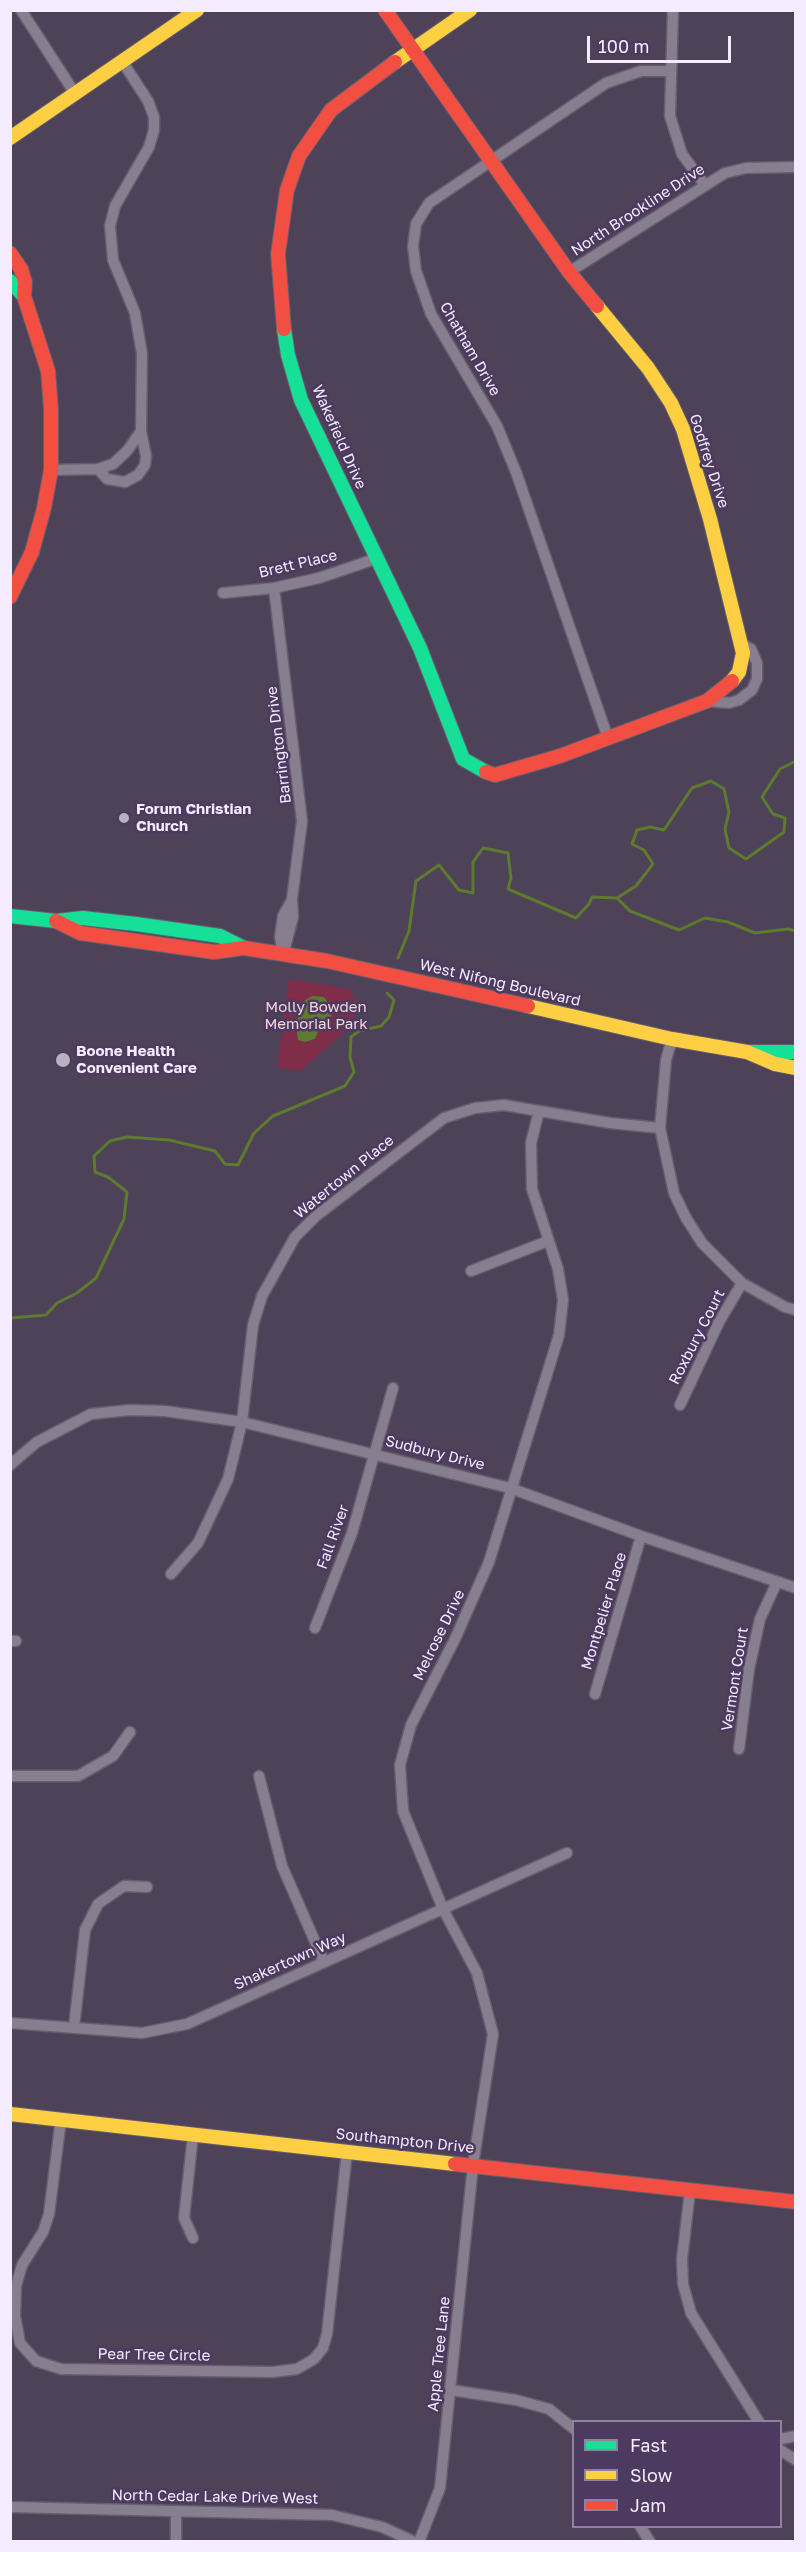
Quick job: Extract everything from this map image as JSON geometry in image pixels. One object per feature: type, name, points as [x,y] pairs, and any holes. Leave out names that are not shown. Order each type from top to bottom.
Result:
[{"type":"street","points":[[21,10],[74,92]]},
{"type":"street","name":"Godfrey Drive","points":[[385,10],[569,272],[648,368],[671,403],[683,429],[743,653],[739,672],[723,691],[707,701],[560,756],[495,775],[480,771],[463,759]]},
{"type":"street","name":"Wakefield Drive","points":[[463,759],[420,648],[302,400],[286,344],[278,254],[287,190],[299,156],[314,131],[331,110],[370,79],[470,10]]},
{"type":"street","points":[[673,10],[670,116],[682,154],[704,184]]},
{"type":"street","points":[[12,139],[74,92],[122,61],[188,13]]},
{"type":"street","points":[[98,469],[107,478],[125,482],[138,475],[145,465],[146,456],[141,431],[142,354],[135,313],[113,260],[110,226],[115,206],[149,147],[154,130],[154,117],[148,101],[122,61]]},
{"type":"street","name":"Chatham Drive","points":[[608,738],[516,472],[497,426],[431,314],[416,272],[413,246],[416,224],[429,203],[606,83],[641,71],[670,71]]},
{"type":"street","name":"North Brookline Drive","points":[[569,272],[724,173],[746,168],[795,167]]},
{"type":"street","points":[[10,253],[21,269],[25,282],[24,296],[48,371],[51,409],[51,470],[32,552],[10,597]]},
{"type":"street","points":[[10,281],[24,296]]},
{"type":"street","points":[[51,470],[98,469],[113,464],[127,451],[141,431]]},
{"type":"street","name":"Brett Place","points":[[223,593],[274,588],[319,578],[378,558]]},
{"type":"street","name":"Barrington Drive","points":[[274,588],[302,821],[292,899],[283,916],[280,937],[284,955]]},
{"type":"street","points":[[707,701],[729,704],[752,690],[757,679],[757,663],[751,649],[742,644]]},
{"type":"street","name":"West Nifong Boulevard","points":[[10,916],[56,921],[83,918],[220,936],[244,948]]},
{"type":"street","name":"West Nifong Boulevard","points":[[56,921],[80,933],[214,951],[244,948],[361,969],[672,1039],[747,1053],[775,1064],[795,1068]]},
{"type":"street","points":[[133,941],[152,934],[184,938],[190,932]]},
{"type":"street","points":[[672,1039],[666,1060],[660,1128],[675,1193],[686,1218],[702,1243],[742,1282],[785,1307],[795,1310]]},
{"type":"street","name":"West Nifong Boulevard","points":[[747,1053],[795,1052]]},
{"type":"street","name":"Watertown Place","points":[[171,1574],[198,1543],[216,1509],[228,1479],[242,1422],[253,1325],[262,1296],[295,1237],[316,1216],[444,1119],[475,1108],[504,1105],[610,1124],[660,1128]]},
{"type":"street","name":"Melrose Drive","points":[[473,2165],[493,2034],[477,1973],[443,1909],[403,1811],[400,1766],[411,1725],[455,1639],[489,1562],[559,1335],[563,1300],[558,1269],[532,1189],[531,1143],[539,1111]]},
{"type":"street","points":[[471,1271],[548,1241]]},
{"type":"street","name":"Roxbury Court","points":[[680,1405],[710,1340],[742,1282]]},
{"type":"street","name":"Fall River","points":[[315,1628],[352,1533],[393,1388]]},
{"type":"street","name":"Sudbury Drive","points":[[10,1465],[37,1442],[92,1414],[130,1410],[165,1411],[242,1422],[510,1488],[641,1536],[795,1588]]},
{"type":"street","name":"Montpelier Place","points":[[595,1694],[641,1536]]},
{"type":"street","name":"Vermont Court","points":[[739,1749],[749,1669],[758,1629],[777,1582]]},
{"type":"street","points":[[10,1776],[78,1776],[113,1756],[130,1732]]},
{"type":"street","points":[[259,1776],[282,1866],[324,1962]]},
{"type":"street","name":"Shakertown Way","points":[[10,2023],[142,2033],[187,2024],[567,1853]]},
{"type":"street","points":[[74,2027],[85,1930],[98,1904],[124,1886],[147,1887]]},
{"type":"street","name":"Southampton Drive","points":[[10,2115],[795,2202]]},
{"type":"street","name":"Pear Tree Circle","points":[[61,2120],[49,2214],[42,2232],[22,2265],[16,2286],[15,2316],[20,2343],[36,2361],[61,2369],[273,2372],[297,2369],[314,2359],[323,2348],[327,2334],[347,2152]]},
{"type":"street","points":[[193,2135],[183,2218],[193,2238]]},
{"type":"street","name":"Apple Tree Lane","points":[[417,2541],[440,2488],[473,2165]]},
{"type":"street","points":[[690,2191],[682,2259],[683,2284],[691,2313],[758,2420]]},
{"type":"street","points":[[451,2390],[516,2400],[549,2409],[572,2428]]},
{"type":"street","points":[[782,2451],[795,2460]]},
{"type":"street","name":"North Cedar Lake Drive West","points":[[10,2507],[332,2515],[382,2527],[417,2541]]},
{"type":"street","points":[[176,2511],[176,2541]]},
{"type":"street","points":[[641,2528],[650,2541]]},
{"type":"green space","name":"Molly Bowden Memorial Park","points":[[289,979],[351,990],[356,1002],[356,1015],[346,1030],[300,1071],[277,1068]]},
{"type":"shaded area","points":[[312,996],[324,997],[332,1008],[331,1019],[321,1025],[315,1039],[305,1042],[298,1040],[296,1027],[301,1003]]},
{"type":"waterway","points":[[617,898],[636,886],[653,864],[644,850],[632,844],[637,830],[650,827],[664,830],[692,788],[711,781],[724,789],[729,812],[725,829],[729,848],[746,859],[784,832],[785,818],[773,814],[762,797],[780,769],[796,761]]},
{"type":"waterway","points":[[398,958],[409,931],[416,881],[439,865],[459,890],[473,893],[473,862],[483,848],[508,853],[511,878],[508,889],[576,918],[589,904],[592,897],[617,898],[630,911],[679,930],[705,918],[728,922],[755,933],[788,929],[796,931]]},
{"type":"waterway","points":[[10,1318],[46,1315],[57,1303],[77,1293],[96,1278],[124,1219],[127,1192],[108,1177],[95,1172],[94,1156],[110,1141],[127,1137],[169,1140],[215,1151],[225,1164],[238,1165],[254,1133],[273,1116],[345,1086],[354,1072],[350,1057],[351,1037],[359,1031],[381,1026],[389,1017],[394,1000],[387,993]]},
{"type":"traffic: fast","points":[[10,281],[24,296]]},
{"type":"traffic: fast","points":[[284,329],[288,355],[301,400],[420,648],[463,759],[486,772]]},
{"type":"traffic: fast","points":[[10,916],[56,921],[83,918],[136,924],[220,936],[244,948]]},
{"type":"traffic: fast","points":[[750,1052],[796,1052]]},
{"type":"traffic: slow","points":[[10,138],[197,10]]},
{"type":"traffic: slow","points":[[395,62],[470,10]]},
{"type":"traffic: slow","points":[[597,306],[648,368],[671,403],[683,429],[710,519],[743,653],[739,672],[732,681]]},
{"type":"traffic: slow","points":[[528,1006],[672,1039],[747,1052],[775,1064],[796,1068]]},
{"type":"traffic: slow","points":[[10,2114],[455,2164]]},
{"type":"traffic: jam","points":[[385,10],[569,272],[597,306]]},
{"type":"traffic: jam","points":[[284,329],[278,254],[287,190],[299,156],[331,110],[395,62]]},
{"type":"traffic: jam","points":[[10,253],[21,269],[25,282],[24,296],[48,371],[51,409],[51,470],[44,508],[32,552],[10,597]]},
{"type":"traffic: jam","points":[[486,772],[495,775],[560,756],[707,701],[732,681]]},
{"type":"traffic: jam","points":[[56,921],[80,933],[214,952],[244,948],[327,961],[528,1006]]},
{"type":"traffic: jam","points":[[455,2164],[796,2202]]},
{"type":"place","name":"Forum Christian Church","points":[[124,818]]},
{"type":"place","name":"Boone Health Convenient Care","points":[[63,1060]]}]
